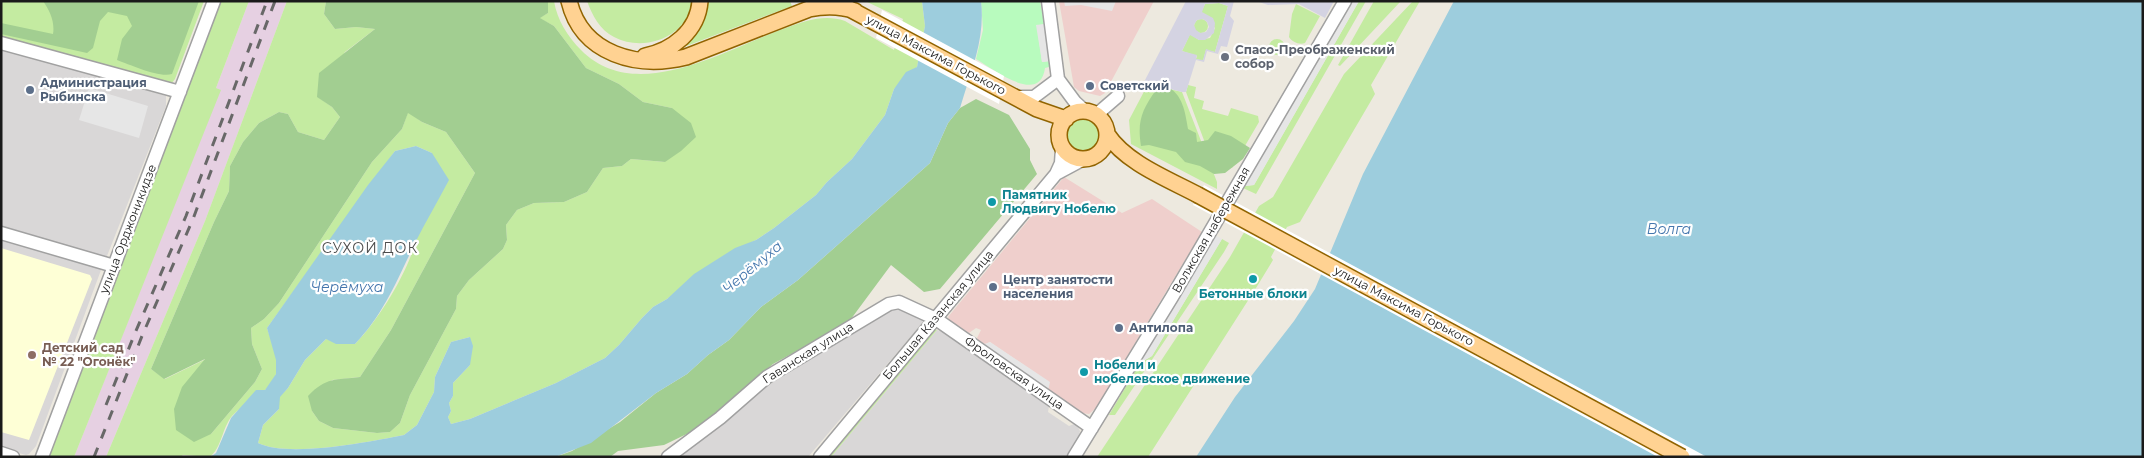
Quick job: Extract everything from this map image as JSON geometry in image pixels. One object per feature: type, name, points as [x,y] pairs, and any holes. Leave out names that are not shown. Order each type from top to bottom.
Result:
[{"type":"main road","points":[[569,1],[573,14],[585,34],[605,51],[639,61],[670,61],[809,9],[828,7],[846,8],[855,11]]},
{"type":"main road","points":[[605,51],[634,57],[656,54],[667,49],[688,32],[697,14],[700,1]]},
{"type":"main road","points":[[838,1],[855,11]]},
{"type":"main road","name":"улица Максима Горького","points":[[855,11],[1062,125]]},
{"type":"main road","points":[[1077,112],[1091,113],[1104,125],[1112,143],[1126,156],[1108,153],[1091,156],[1070,156],[1062,148],[1059,139],[1062,125],[1077,112]]},
{"type":"main road","points":[[1091,156],[1105,145],[1107,134]]},
{"type":"main road","name":"улица Максима Горького","points":[[1126,156],[1682,457]]},
{"type":"street","name":"улица Орджоникидзе","points":[[42,457],[214,1]]},
{"type":"street","points":[[1048,1],[1058,79],[1075,102],[1091,113],[1118,96]]},
{"type":"street","name":"Волжская набережная","points":[[1074,457],[1172,297],[1345,1]]},
{"type":"street","points":[[1,43],[180,92]]},
{"type":"street","points":[[1008,94],[1023,99],[1034,97],[1058,79]]},
{"type":"street","points":[[1056,174],[1061,163],[1062,148]]},
{"type":"street","points":[[1056,174],[1091,156]]},
{"type":"street","name":"Большая Казанская улица","points":[[820,457],[1056,174]]},
{"type":"street","points":[[1,233],[114,266]]},
{"type":"street","name":"Гаванская улица","points":[[668,457],[720,418],[767,377],[889,304],[899,302],[936,319]]},
{"type":"street","name":"Фроловская улица","points":[[936,319],[1092,428]]},
{"type":"street","points":[[1,453],[13,457]]},
{"type":"shaded area","points":[[249,1],[287,1],[205,221],[106,457],[74,457],[220,90],[216,88]]},
{"type":"shaded area","points":[[1059,1],[1154,1],[1105,93],[1100,96],[1079,91],[1074,87]]},
{"type":"shaded area","points":[[1064,1],[1116,1],[1112,11],[1081,5],[1065,6]]},
{"type":"shaded area","points":[[1186,1],[1234,1],[1230,16],[1234,21],[1227,47],[1221,46],[1218,54],[1207,51],[1204,62],[1196,60],[1186,92],[1144,82]],"holes":[[[1219,3],[1228,6],[1215,52],[1206,49],[1203,60],[1196,59],[1197,55],[1182,51],[1190,35],[1199,40],[1205,40],[1214,33],[1215,23],[1213,18],[1202,12],[1205,4]],[[1203,19],[1209,27],[1206,32],[1200,33],[1194,25],[1197,20]]]},
{"type":"shaded area","points":[[1256,1],[1334,1],[1325,18],[1299,4],[1268,5]]},
{"type":"shaded area","points":[[1351,1],[1359,1],[1254,185],[1245,186]]},
{"type":"shaded area","points":[[1044,24],[1050,61],[1042,62],[1036,25]]},
{"type":"shaded area","points":[[1,47],[166,96],[166,106],[107,256],[103,257],[1,228]]},
{"type":"shaded area","points":[[89,88],[148,106],[139,138],[79,120]]},
{"type":"shaded area","points":[[1064,177],[1122,213],[1152,199],[1202,232],[1096,408],[1089,414],[1082,413],[1048,390],[1049,382],[990,342],[985,344],[979,341],[977,338],[981,330],[976,328],[969,333],[950,321],[948,317]]},
{"type":"shaded area","points":[[1215,235],[1222,239],[1152,356],[1140,363]]},
{"type":"shaded area","name":"Детский сад № 22 \"Огонёк\"","points":[[1,239],[101,270],[36,446],[26,455],[1,448]]},
{"type":"shaded area","name":"Детский сад № 22 \"Огонёк\"","points":[[1,248],[90,275],[92,279],[29,440],[1,432]]},
{"type":"shaded area","points":[[899,306],[920,314],[924,321],[808,457],[683,457],[684,451],[756,393],[890,307]]},
{"type":"shaded area","points":[[937,330],[943,332],[1049,406],[1048,412],[1069,426],[1074,424],[1078,427],[1080,431],[1079,436],[1066,457],[831,457]]},
{"type":"shaded area","points":[[980,342],[985,344],[990,342],[1050,382],[1048,390]]},
{"type":"green space","points":[[1,1],[204,1],[175,79],[171,84],[1,38]]},
{"type":"green space","points":[[43,1],[199,1],[172,74],[166,75],[117,60],[122,39],[132,26],[127,16],[108,12],[100,21],[93,48],[87,53],[1,34],[1,23],[53,34],[51,17]]},
{"type":"green space","points":[[220,1],[249,1],[216,88],[221,90],[74,457],[47,457]]},
{"type":"green space","points":[[287,1],[326,1],[324,14],[335,29],[356,27],[375,29],[345,52],[318,97],[332,107],[340,117],[324,140],[298,132],[288,114],[279,112],[259,123],[243,142],[230,166],[229,191],[151,369],[165,379],[206,359],[211,434],[255,382],[262,369],[252,344],[251,328],[264,319],[279,303],[372,162],[402,129],[408,112],[422,122],[446,132],[475,173],[391,330],[360,377],[332,380],[312,411],[319,421],[333,428],[377,433],[390,432],[400,423],[410,395],[456,309],[457,296],[469,280],[503,249],[507,240],[506,225],[517,210],[534,203],[564,202],[587,192],[603,168],[622,166],[631,159],[665,162],[672,108],[643,102],[619,84],[586,68],[554,26],[539,18],[548,13],[548,1],[554,1],[564,28],[581,50],[603,66],[628,73],[654,73],[682,68],[786,28],[822,18],[845,21],[894,50],[903,19],[865,1],[922,1],[925,26],[917,67],[894,89],[885,115],[852,159],[816,195],[774,228],[756,240],[720,258],[667,299],[653,307],[605,358],[556,383],[470,419],[451,424],[448,417],[451,411],[449,403],[453,396],[453,383],[470,365],[470,337],[451,342],[435,377],[434,392],[417,425],[404,435],[350,445],[308,449],[271,447],[258,443],[263,425],[279,409],[279,397],[288,388],[305,360],[326,339],[355,344],[374,322],[399,282],[416,241],[432,153],[416,146],[395,151],[267,328],[277,363],[276,374],[269,386],[232,416],[214,453],[210,457],[183,455],[180,457],[106,457],[205,221]]},
{"type":"green space","points":[[326,1],[548,1],[548,13],[540,18],[554,26],[586,68],[619,84],[643,102],[672,108],[691,123],[696,137],[665,162],[631,159],[622,166],[603,168],[587,192],[564,202],[534,203],[517,210],[506,225],[507,240],[503,249],[469,280],[457,296],[456,309],[410,395],[400,423],[390,432],[377,433],[333,428],[319,421],[312,411],[308,396],[326,382],[360,377],[391,330],[475,173],[446,132],[422,122],[408,113],[402,129],[372,162],[279,303],[264,319],[251,328],[252,344],[262,369],[255,382],[211,434],[194,442],[176,430],[174,409],[182,387],[205,359],[164,379],[151,369],[229,191],[230,166],[243,142],[259,123],[279,112],[288,114],[298,132],[324,140],[340,117],[332,107],[317,97],[319,73],[375,29],[356,27],[335,29],[324,14]]},
{"type":"green space","points":[[587,1],[692,1],[689,14],[673,32],[651,42],[638,43],[626,42],[609,34],[594,17]]},
{"type":"green space","points":[[707,1],[790,1],[792,6],[681,48],[700,28],[705,17]]},
{"type":"green space","points":[[981,1],[1040,1],[1044,24],[1037,26],[1042,62],[1050,61],[1049,67],[1045,68],[1041,79],[1034,84],[1015,82],[976,59],[983,30]]},
{"type":"green space","points":[[1359,1],[1366,1],[1256,194],[1243,188],[1254,185]]},
{"type":"green space","points":[[1374,1],[1401,1],[1340,66],[1338,65]]},
{"type":"green space","points":[[1413,1],[1420,1],[1371,85],[1375,94],[1300,222],[1287,227],[1271,257],[1273,260],[1148,457],[1097,457],[1230,257],[1259,206],[1273,197],[1344,74]]},
{"type":"green space","points":[[1219,3],[1228,6],[1215,52],[1206,50],[1203,61],[1196,59],[1197,56],[1182,51],[1190,34],[1199,40],[1210,38],[1215,28],[1201,12],[1205,4]]},
{"type":"green space","points":[[1296,4],[1320,16],[1303,44],[1296,43],[1289,37],[1292,14]]},
{"type":"green space","points":[[1198,19],[1204,19],[1208,26],[1204,33],[1198,33],[1194,29],[1194,23]]},
{"type":"green space","points":[[1277,39],[1283,41],[1285,47],[1283,53],[1277,55],[1271,53],[1269,47],[1271,41]]},
{"type":"green space","points":[[1148,84],[1182,92],[1217,182],[1217,189],[1131,144],[1129,120]]},
{"type":"green space","points":[[1188,85],[1196,87],[1194,98],[1204,101],[1202,109],[1228,116],[1231,108],[1258,116],[1259,122],[1232,168],[1212,156],[1208,151],[1186,92]]},
{"type":"green space","points":[[1166,86],[1172,89],[1180,99],[1188,129],[1196,133],[1197,142],[1208,140],[1215,131],[1231,136],[1250,148],[1243,159],[1225,173],[1214,174],[1200,166],[1185,162],[1176,152],[1149,145],[1141,146],[1140,123],[1144,110],[1156,90]]},
{"type":"green space","points":[[976,99],[1009,115],[1030,149],[1030,160],[1037,174],[940,289],[924,292],[891,265],[848,323],[773,364],[697,429],[664,445],[618,451],[610,457],[555,457],[572,451],[620,422],[656,393],[687,374],[708,355],[729,340],[761,307],[798,280],[930,163],[948,123],[960,108]]},
{"type":"green space","points":[[1083,118],[1090,119],[1096,123],[1100,129],[1100,143],[1096,149],[1090,153],[1083,154],[1076,153],[1070,149],[1066,143],[1065,136],[1066,129],[1070,123],[1076,119]]},
{"type":"green space","points":[[1222,239],[1229,243],[1224,252],[1115,415],[1109,415],[1140,363],[1152,356]]},
{"type":"green space","points":[[934,330],[937,330],[831,457],[826,457]]},
{"type":"water","name":"Черёмуха","points":[[922,1],[981,1],[982,13],[978,49],[960,108],[948,123],[930,163],[798,280],[761,307],[729,340],[708,355],[687,374],[656,393],[591,443],[555,457],[210,457],[216,453],[231,418],[256,390],[265,390],[276,374],[276,360],[267,328],[368,185],[395,151],[416,146],[432,153],[449,180],[420,233],[390,295],[374,320],[355,344],[336,344],[326,339],[305,360],[288,388],[280,397],[279,409],[263,425],[258,443],[271,447],[308,449],[350,445],[404,435],[417,425],[434,392],[435,377],[451,342],[470,337],[473,346],[470,365],[453,383],[453,396],[449,403],[451,411],[448,417],[451,424],[470,419],[556,383],[605,358],[653,307],[667,299],[694,274],[735,248],[756,240],[774,228],[816,195],[852,159],[885,115],[894,89],[906,72],[917,67],[925,26]]},
{"type":"water","name":"Волга","points":[[1454,1],[2143,1],[2143,457],[1196,457],[1235,397],[1294,321],[1315,289],[1363,174]]},
{"type":"pier","points":[[882,10],[1004,76],[999,104],[876,38]]},
{"type":"pier","points":[[1204,185],[1707,457],[1658,457],[1193,205]]},
{"type":"railway","points":[[106,405],[186,216],[267,1]]},
{"type":"railway","points":[[94,457],[142,336],[193,219],[275,1]]},
{"type":"place","name":"Спасо-Преображенский собор","points":[[1225,57]]},
{"type":"place","name":"Советский","points":[[1090,86]]},
{"type":"place","name":"Администрация Рыбинска","points":[[30,90]]},
{"type":"place","name":"Памятник Людвигу Нобелю","points":[[992,202]]},
{"type":"place","name":"Бетонные блоки","points":[[1253,279]]},
{"type":"place","name":"Центр занятости населения","points":[[993,287]]},
{"type":"place","name":"Антилопа","points":[[1119,328]]},
{"type":"place","name":"Детский сад № 22 \"Огонёк\"","points":[[32,355]]},
{"type":"place","name":"Нобели и нобелевское движение","points":[[1084,372]]},
{"type":"district","name":"СУХОЙ ДОК","points":[[370,248]]}]
